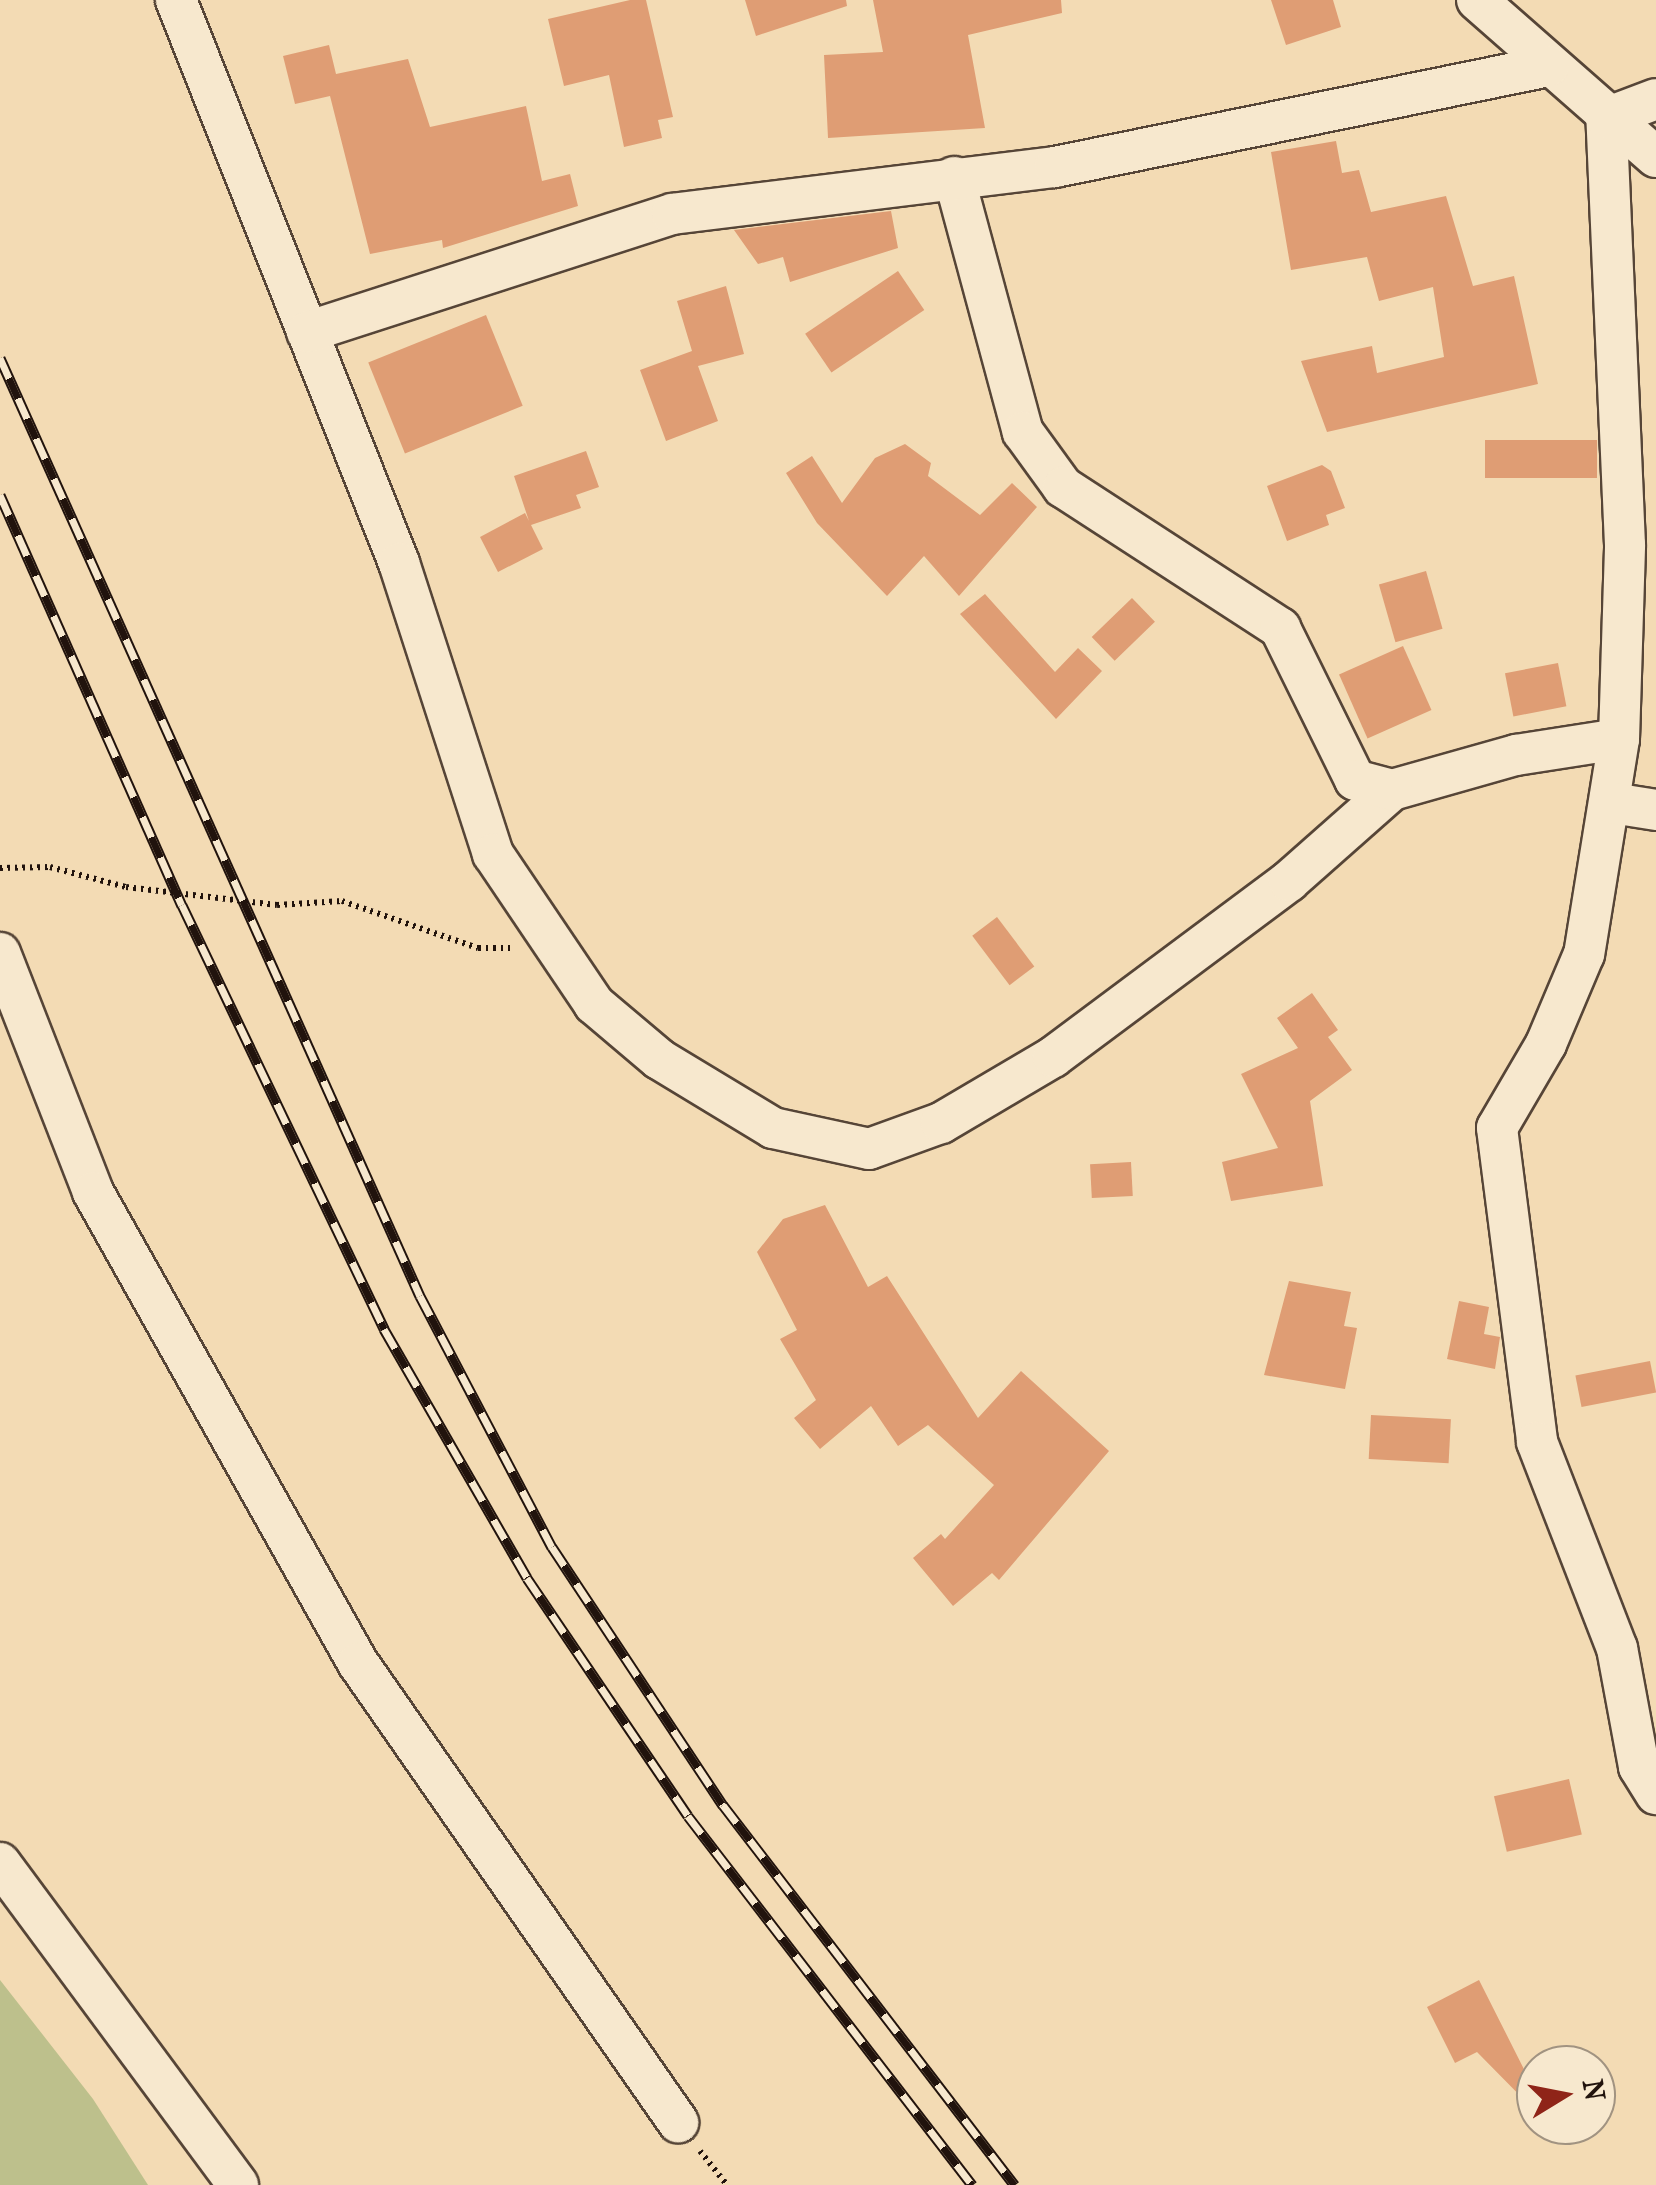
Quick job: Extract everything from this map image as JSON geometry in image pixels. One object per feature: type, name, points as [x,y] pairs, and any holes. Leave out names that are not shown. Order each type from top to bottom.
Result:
[{"type":"street","points":[[176,0],[399,563],[494,854],[594,1004],[696,1085],[773,1128],[869,1149],[942,1124],[1053,1057],[1289,881],[1392,790],[1516,756],[1619,739]]},
{"type":"street","points":[[1477,0],[1606,118],[1656,157]]},
{"type":"street","points":[[307,332],[672,214],[1055,167],[1549,66]]},
{"type":"street","points":[[1606,118],[1656,99]]},
{"type":"street","points":[[1606,118],[1626,545],[1619,739],[1612,802],[1584,954],[1546,1044],[1496,1128],[1537,1442],[1617,1648],[1639,1767],[1656,1794]]},
{"type":"street","points":[[954,177],[1023,432],[1053,474],[1063,487],[1280,628],[1354,780],[1392,790]]},
{"type":"street","points":[[1612,802],[1656,810]]},
{"type":"street","points":[[0,953],[93,1192],[358,1662],[678,2122]]},
{"type":"street","points":[[0,1863],[238,2185]]},
{"type":"path","points":[[0,868],[50,867],[126,888],[277,905],[342,901],[478,948],[556,949]]},
{"type":"green space","points":[[0,1980],[93,2099],[148,2185],[0,2185]]},
{"type":"building","points":[[630,0],[646,0],[673,117],[658,120],[662,138],[624,147],[609,75],[564,86],[548,19]]},
{"type":"building","points":[[745,0],[846,0],[847,6],[756,36]]},
{"type":"building","points":[[873,0],[1061,0],[1062,13],[968,35],[985,128],[828,138],[824,55],[883,52]]},
{"type":"building","points":[[1271,0],[1333,0],[1341,27],[1286,45]]},
{"type":"building","points":[[329,45],[336,74],[408,59],[430,127],[526,106],[542,181],[570,174],[578,206],[443,248],[442,240],[370,254],[330,96],[295,104],[283,56]]},
{"type":"building","points":[[1336,141],[1342,173],[1359,170],[1371,212],[1446,196],[1473,286],[1514,276],[1538,384],[1327,432],[1301,361],[1372,346],[1377,373],[1444,357],[1433,287],[1379,301],[1367,257],[1291,270],[1271,152]]},
{"type":"building","points":[[891,211],[898,248],[790,282],[783,257],[758,264],[734,230]]},
{"type":"building","points":[[898,271],[924,310],[831,373],[805,334]]},
{"type":"building","points":[[726,286],[744,354],[698,366],[718,421],[666,441],[640,370],[692,351],[677,301]]},
{"type":"building","points":[[486,315],[523,406],[405,453],[368,363]]},
{"type":"building","points":[[1485,440],[1597,440],[1597,478],[1485,478]]},
{"type":"building","points":[[905,444],[931,463],[928,476],[980,515],[1012,483],[1037,507],[959,596],[924,556],[887,596],[817,523],[786,473],[812,456],[842,503],[875,458]]},
{"type":"building","points":[[586,451],[599,487],[576,495],[581,508],[531,525],[543,549],[498,572],[480,537],[525,513],[529,521],[514,476]]},
{"type":"building","points":[[1322,465],[1331,471],[1345,508],[1326,515],[1329,525],[1287,541],[1267,486]]},
{"type":"building","points":[[1426,571],[1443,629],[1395,642],[1379,585]]},
{"type":"building","points":[[985,594],[1055,672],[1078,648],[1102,671],[1056,719],[960,614]]},
{"type":"building","points":[[1132,598],[1155,622],[1115,661],[1092,637]]},
{"type":"building","points":[[1403,646],[1431,710],[1368,738],[1339,674]]},
{"type":"building","points":[[1558,663],[1566,706],[1513,716],[1505,673]]},
{"type":"building","points":[[997,917],[1034,967],[1010,985],[972,936]]},
{"type":"building","points":[[1312,993],[1338,1030],[1328,1037],[1352,1070],[1310,1101],[1323,1186],[1231,1201],[1222,1162],[1278,1148],[1241,1074],[1298,1048],[1277,1018]]},
{"type":"building","points":[[1131,1162],[1133,1196],[1092,1198],[1090,1164]]},
{"type":"building","points":[[825,1205],[868,1287],[887,1276],[978,1418],[1021,1371],[1109,1451],[999,1580],[992,1573],[953,1606],[913,1558],[941,1534],[945,1539],[994,1485],[928,1425],[898,1446],[871,1406],[820,1449],[794,1418],[816,1400],[780,1339],[797,1330],[757,1252],[783,1219]]},
{"type":"building","points":[[1289,1281],[1351,1292],[1344,1326],[1357,1328],[1345,1389],[1264,1375]]},
{"type":"building","points":[[1459,1301],[1489,1307],[1484,1334],[1500,1337],[1495,1369],[1447,1359]]},
{"type":"building","points":[[1650,1361],[1656,1392],[1582,1407],[1575,1376]]},
{"type":"building","points":[[1371,1415],[1451,1419],[1449,1463],[1369,1459]]},
{"type":"building","points":[[1569,1779],[1582,1835],[1507,1852],[1494,1796]]},
{"type":"building","points":[[1479,1980],[1516,2053],[1516,2092],[1477,2052],[1455,2063],[1427,2007]]},
{"type":"railway","points":[[0,358],[420,1296],[552,1547],[723,1805],[1015,2185]]},
{"type":"railway","points":[[0,495],[182,905],[384,1329],[527,1578],[688,1816],[972,2185]]}]
